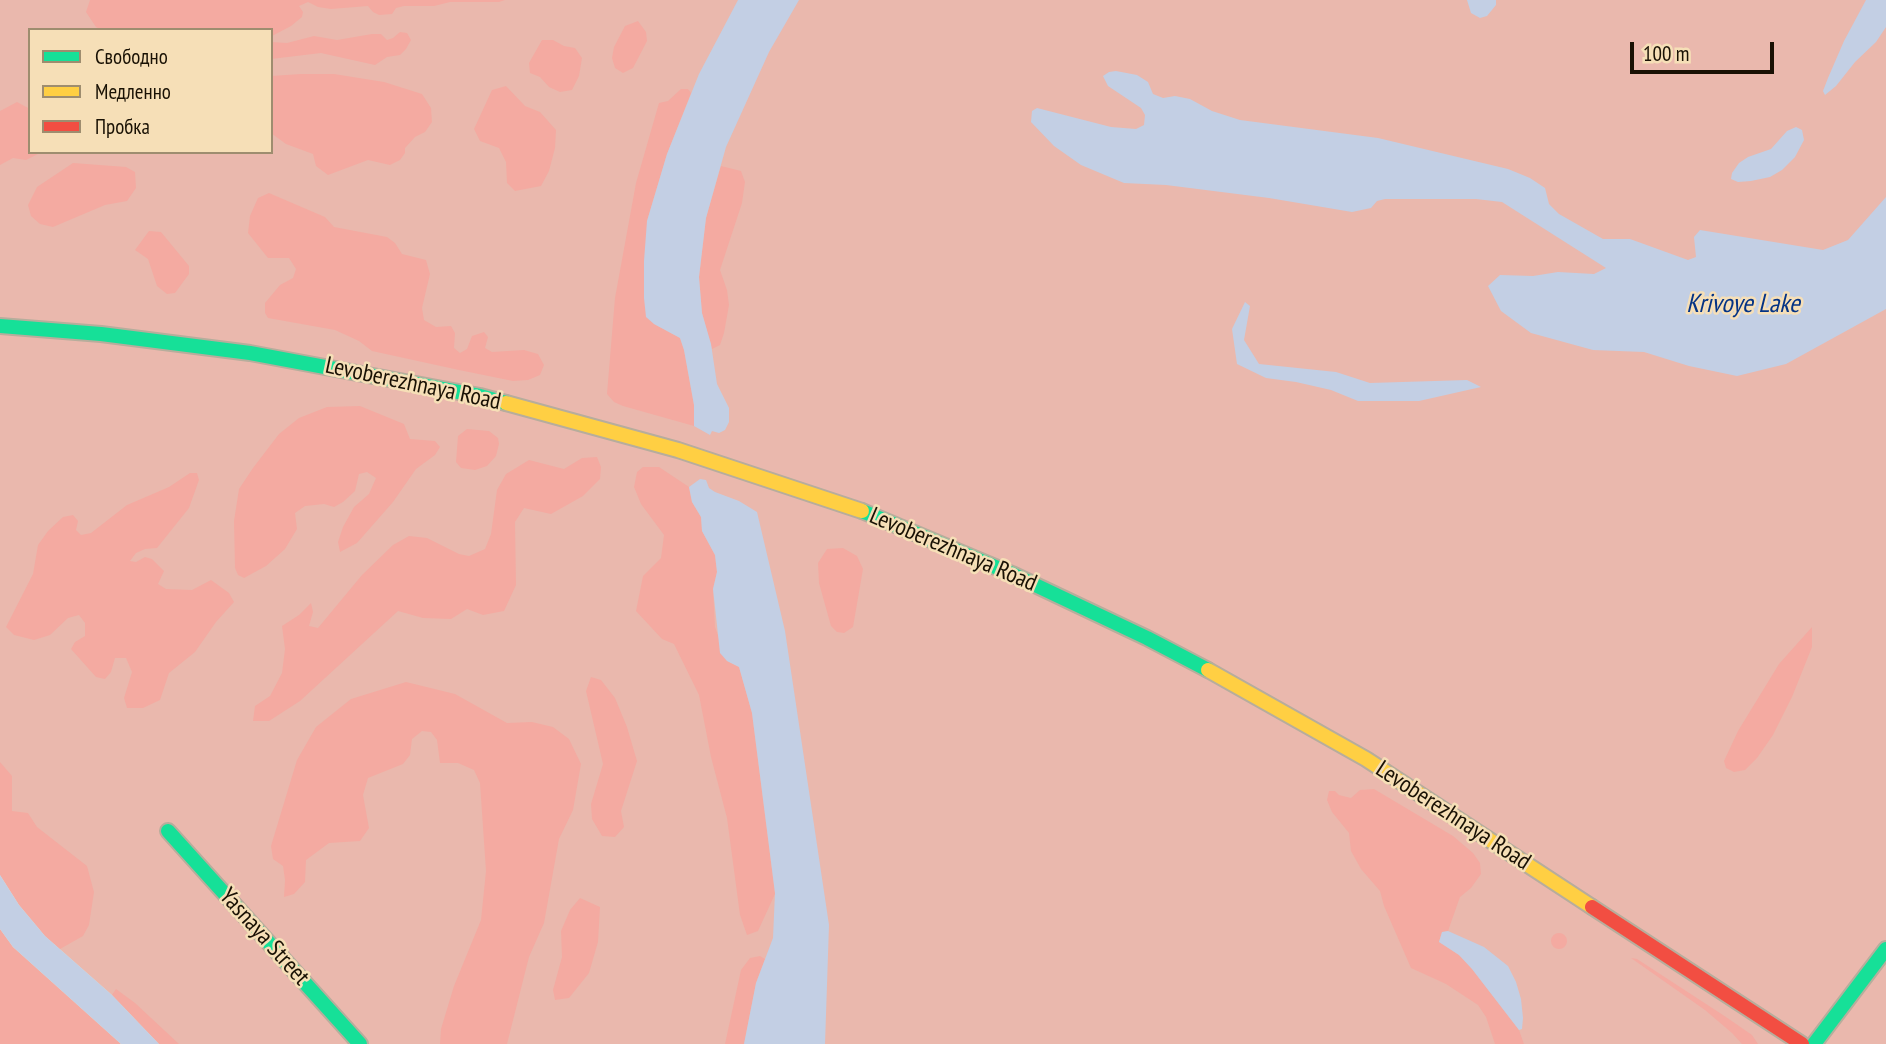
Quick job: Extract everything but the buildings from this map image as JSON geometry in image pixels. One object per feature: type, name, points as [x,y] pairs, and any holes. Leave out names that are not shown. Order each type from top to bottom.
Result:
[{"type":"street","name":"Levoberezhnaya Road","points":[[0,326],[101,334],[238,351],[480,396],[678,450],[857,509],[1056,594],[1188,658],[1285,712],[1460,820],[1802,1044]]},
{"type":"street","name":"Yasnaya Street","points":[[168,831],[360,1044]]},
{"type":"street","points":[[1814,1044],[1886,949]]},
{"type":"shaded area","points":[[0,0],[1886,0],[1886,1044],[159,1044],[112,995],[45,936],[0,875]]},
{"type":"shaded area","points":[[90,0],[505,0],[404,6],[396,8],[392,14],[379,15],[368,6],[331,9],[308,2],[299,6],[303,12],[302,17],[273,35],[273,28],[98,28],[86,12]]},
{"type":"shaded area","points":[[638,21],[646,32],[647,41],[633,68],[623,73],[615,68],[612,58],[614,47],[625,26]]},
{"type":"shaded area","points":[[400,32],[407,33],[411,40],[400,55],[387,57],[375,65],[321,53],[273,59],[273,42],[287,43],[314,36],[337,40],[372,34],[381,34],[387,40]]},
{"type":"shaded area","points":[[542,40],[553,40],[575,48],[582,58],[579,76],[572,90],[560,92],[530,73],[529,63]]},
{"type":"shaded area","points":[[334,74],[384,82],[422,94],[431,108],[432,122],[425,132],[415,137],[405,148],[400,160],[390,165],[368,160],[328,175],[316,166],[313,154],[286,144],[273,134],[273,76]]},
{"type":"shaded area","points":[[506,86],[525,106],[540,112],[556,130],[549,171],[541,186],[515,191],[507,183],[506,162],[499,148],[480,141],[474,129],[492,90]]},
{"type":"shaded area","points":[[681,89],[688,89],[691,93],[667,154],[647,221],[654,324],[680,338],[694,405],[694,426],[623,406],[614,402],[607,394],[615,298],[636,183],[659,103],[668,101]]},
{"type":"shaded area","points":[[17,102],[28,108],[28,154],[38,154],[26,160],[13,158],[0,165],[0,111]]},
{"type":"shaded area","points":[[73,163],[126,167],[135,172],[136,188],[127,201],[105,205],[53,227],[40,224],[31,216],[28,205],[37,187]]},
{"type":"shaded area","points":[[721,166],[741,171],[745,182],[742,203],[720,270],[729,305],[724,333],[720,345],[712,349],[702,313],[699,277],[706,218]]},
{"type":"shaded area","points":[[269,193],[325,217],[334,227],[387,237],[402,254],[426,260],[430,274],[422,308],[424,320],[436,327],[451,326],[455,333],[454,348],[460,353],[467,349],[472,336],[484,332],[488,337],[485,348],[492,352],[524,350],[538,354],[544,365],[540,375],[528,380],[513,381],[459,370],[372,351],[359,341],[335,330],[268,318],[265,303],[280,285],[293,278],[296,269],[289,258],[268,258],[248,233],[250,216],[258,198]]},
{"type":"shaded area","points":[[149,231],[161,232],[189,266],[189,274],[175,293],[167,294],[157,286],[148,259],[135,250]]},
{"type":"shaded area","points":[[360,406],[404,424],[410,439],[435,441],[440,447],[435,455],[416,469],[393,502],[357,543],[340,552],[338,542],[343,527],[354,507],[369,494],[376,478],[367,472],[359,474],[355,491],[343,502],[334,507],[324,504],[305,506],[295,513],[297,529],[285,549],[266,566],[244,578],[238,575],[235,568],[234,521],[239,489],[253,468],[279,434],[299,418],[327,407]]},
{"type":"shaded area","points":[[467,429],[489,431],[498,438],[496,456],[487,466],[475,470],[461,468],[456,462],[458,436]]},
{"type":"shaded area","points":[[597,457],[601,467],[600,479],[583,496],[551,514],[524,508],[515,522],[516,585],[504,611],[483,615],[467,609],[451,619],[423,618],[398,611],[300,701],[269,721],[253,721],[255,706],[270,696],[282,673],[285,649],[282,626],[311,603],[313,612],[309,626],[318,628],[362,575],[393,545],[409,536],[427,538],[459,554],[469,556],[485,549],[491,534],[497,490],[506,474],[529,460],[564,469],[582,458]]},
{"type":"shaded area","points":[[643,467],[659,467],[689,487],[692,502],[701,517],[702,531],[715,555],[715,627],[727,661],[739,667],[752,713],[775,894],[758,931],[747,935],[740,915],[727,818],[699,695],[674,644],[662,639],[636,611],[643,576],[661,558],[664,535],[641,504],[634,487],[637,472]]},
{"type":"shaded area","points":[[190,473],[197,473],[199,480],[189,508],[157,548],[136,553],[130,561],[136,562],[145,557],[152,559],[164,571],[158,584],[166,589],[192,590],[211,580],[229,593],[234,602],[195,652],[169,673],[160,700],[143,708],[127,708],[124,698],[132,672],[126,658],[115,658],[111,672],[105,679],[96,677],[71,649],[75,642],[85,636],[85,623],[79,615],[68,618],[50,635],[34,640],[14,635],[6,627],[33,574],[38,545],[63,517],[73,515],[78,521],[76,530],[81,535],[91,533],[127,505],[169,487]]},
{"type":"shaded area","points":[[843,548],[857,556],[863,569],[853,627],[844,633],[837,632],[831,626],[819,583],[818,563],[827,549]]},
{"type":"shaded area","points":[[1812,627],[1812,647],[1773,735],[1745,770],[1734,772],[1726,768],[1724,761],[1738,731],[1779,664]]},
{"type":"shaded area","points":[[591,677],[601,680],[615,698],[637,761],[621,811],[624,827],[615,837],[602,836],[592,819],[591,804],[603,764],[586,691]]},
{"type":"shaded area","points":[[406,682],[455,694],[507,723],[532,722],[553,727],[569,739],[581,764],[573,810],[559,839],[544,923],[529,957],[507,1044],[440,1044],[441,1029],[454,986],[481,920],[486,871],[480,783],[474,770],[458,763],[440,763],[437,740],[431,732],[422,731],[412,739],[410,755],[403,764],[368,778],[363,795],[369,828],[360,841],[329,843],[306,860],[305,882],[294,894],[284,897],[283,866],[273,859],[271,846],[297,760],[316,727],[351,699]]},
{"type":"shaded area","points":[[0,762],[12,776],[12,811],[28,813],[37,827],[87,866],[94,892],[89,925],[83,936],[60,949],[45,936],[19,905],[0,875]]},
{"type":"shaded area","points":[[1374,789],[1453,836],[1473,853],[1480,863],[1481,874],[1460,897],[1448,931],[1442,932],[1439,942],[1459,955],[1472,969],[1519,1030],[1524,1044],[1495,1044],[1486,1017],[1478,1005],[1446,984],[1411,968],[1380,891],[1361,869],[1351,851],[1349,833],[1332,812],[1327,800],[1329,791],[1351,798],[1360,790]]},
{"type":"shaded area","points":[[580,898],[600,907],[598,942],[589,973],[569,998],[555,1000],[553,990],[562,957],[561,931],[570,910]]},
{"type":"shaded area","points":[[0,929],[13,947],[121,1044],[0,1044]]},
{"type":"shaded area","points":[[1556,933],[1562,933],[1567,941],[1565,947],[1556,949],[1551,944],[1551,938]]},
{"type":"shaded area","points":[[760,956],[765,959],[756,983],[744,1044],[725,1044],[741,970],[750,958]]},
{"type":"shaded area","points":[[1631,958],[1637,959],[1726,1017],[1752,1035],[1758,1044],[1742,1044],[1705,1010]]},
{"type":"shaded area","points":[[116,989],[179,1044],[159,1044],[112,995]]},
{"type":"water","points":[[738,0],[799,0],[769,52],[726,147],[706,218],[699,277],[702,313],[711,344],[717,384],[729,408],[729,422],[725,430],[719,433],[712,431],[710,435],[694,426],[694,405],[680,338],[646,317],[644,261],[647,221],[667,154],[699,74]]},
{"type":"water","points":[[1467,0],[1496,0],[1496,5],[1487,16],[1480,18],[1471,13]]},
{"type":"water","points":[[1866,0],[1886,0],[1886,27],[1876,42],[1825,95],[1823,91],[1828,78]]},
{"type":"water","name":"Krivoye Lake","points":[[1116,71],[1137,75],[1148,82],[1153,94],[1163,98],[1175,96],[1190,99],[1212,111],[1240,120],[1378,138],[1508,169],[1545,188],[1549,204],[1559,214],[1603,239],[1630,239],[1688,260],[1696,257],[1694,237],[1700,230],[1823,250],[1848,240],[1886,197],[1886,309],[1786,364],[1737,376],[1689,366],[1644,352],[1593,350],[1531,333],[1501,311],[1488,286],[1500,275],[1533,276],[1558,272],[1594,274],[1606,268],[1502,202],[1476,199],[1385,199],[1377,201],[1371,208],[1352,212],[1269,198],[1166,185],[1124,183],[1081,165],[1054,146],[1031,122],[1032,111],[1037,108],[1111,127],[1136,129],[1144,125],[1145,115],[1141,108],[1108,86],[1103,76]]},
{"type":"water","points":[[1796,127],[1802,130],[1804,140],[1795,157],[1782,170],[1770,177],[1751,181],[1738,182],[1731,179],[1739,163],[1771,149],[1787,131]]},
{"type":"water","points":[[1245,302],[1250,306],[1244,340],[1259,364],[1336,372],[1370,383],[1467,380],[1481,387],[1419,401],[1358,401],[1331,390],[1266,378],[1237,364],[1232,329]]},
{"type":"water","points":[[700,479],[706,480],[709,488],[715,492],[739,501],[757,512],[785,631],[829,925],[825,1044],[744,1044],[756,983],[773,938],[775,893],[752,713],[739,667],[727,661],[720,653],[713,589],[717,572],[715,555],[702,531],[701,517],[692,502],[689,487]]},
{"type":"water","points":[[0,875],[19,905],[45,936],[112,995],[159,1044],[121,1044],[13,947],[0,929]]},
{"type":"water","points":[[1448,931],[1484,947],[1508,966],[1521,999],[1522,1029],[1519,1030],[1459,955],[1439,942],[1442,932]]},
{"type":"traffic: fast","points":[[0,326],[101,334],[250,353],[506,403]]},
{"type":"traffic: fast","points":[[862,511],[1012,574],[1208,670]]},
{"type":"traffic: fast","points":[[168,831],[360,1044]]},
{"type":"traffic: fast","points":[[1814,1044],[1886,949]]},
{"type":"traffic: slow","points":[[506,403],[678,450],[862,511]]},
{"type":"traffic: slow","points":[[1208,670],[1366,759],[1592,907]]},
{"type":"traffic: jam","points":[[1592,907],[1802,1044]]}]
